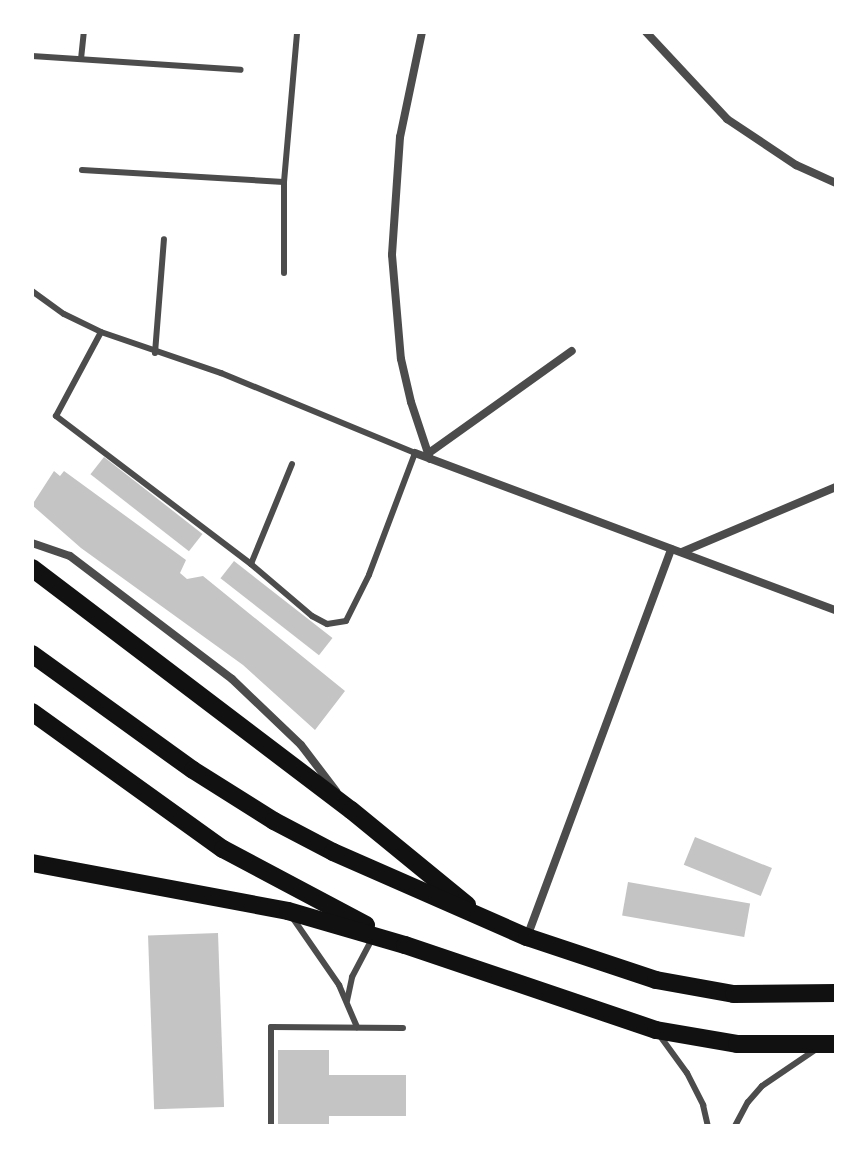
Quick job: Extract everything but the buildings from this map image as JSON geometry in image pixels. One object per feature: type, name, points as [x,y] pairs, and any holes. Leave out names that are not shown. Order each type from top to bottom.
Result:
[{"type":"highway","points":[[32,568],[351,810],[485,919]]},
{"type":"highway","points":[[32,654],[193,770],[274,821],[333,852],[527,937],[656,980],[734,994],[836,993]]},
{"type":"highway","points":[[32,712],[223,849],[405,945]]},
{"type":"highway","points":[[38,867],[288,911],[405,945],[656,1030],[737,1044],[829,1045]]},
{"type":"street","points":[[422,32],[400,137],[392,255],[401,359],[428,457]]},
{"type":"street","points":[[646,32],[727,119],[796,165],[836,183]]},
{"type":"street","points":[[428,457],[572,351]]},
{"type":"street","points":[[415,453],[836,610]]},
{"type":"street","points":[[681,553],[836,487]]},
{"type":"street","points":[[32,543],[70,556],[232,679],[301,745],[351,810]]},
{"type":"street","points":[[527,937],[671,549]]},
{"type":"lane","points":[[81,59],[84,32]]},
{"type":"lane","points":[[284,273],[284,182],[297,32]]},
{"type":"lane","points":[[32,56],[241,70]]},
{"type":"lane","points":[[82,170],[284,182]]},
{"type":"lane","points":[[155,353],[164,239]]},
{"type":"lane","points":[[32,291],[64,314],[101,332],[155,353],[221,373],[415,453],[369,575],[346,621],[340,625],[327,624],[312,616],[251,564],[56,416],[101,332]]},
{"type":"lane","points":[[251,564],[292,464]]},
{"type":"lane","points":[[288,911],[347,1001],[357,1027]]},
{"type":"lane","points":[[347,1001],[352,977],[374,937]]},
{"type":"lane","points":[[271,1126],[271,1027],[403,1028]]},
{"type":"lane","points":[[656,1030],[687,1073],[703,1105],[708,1126]]},
{"type":"lane","points":[[735,1126],[748,1102],[762,1086],[829,1045]]}]
